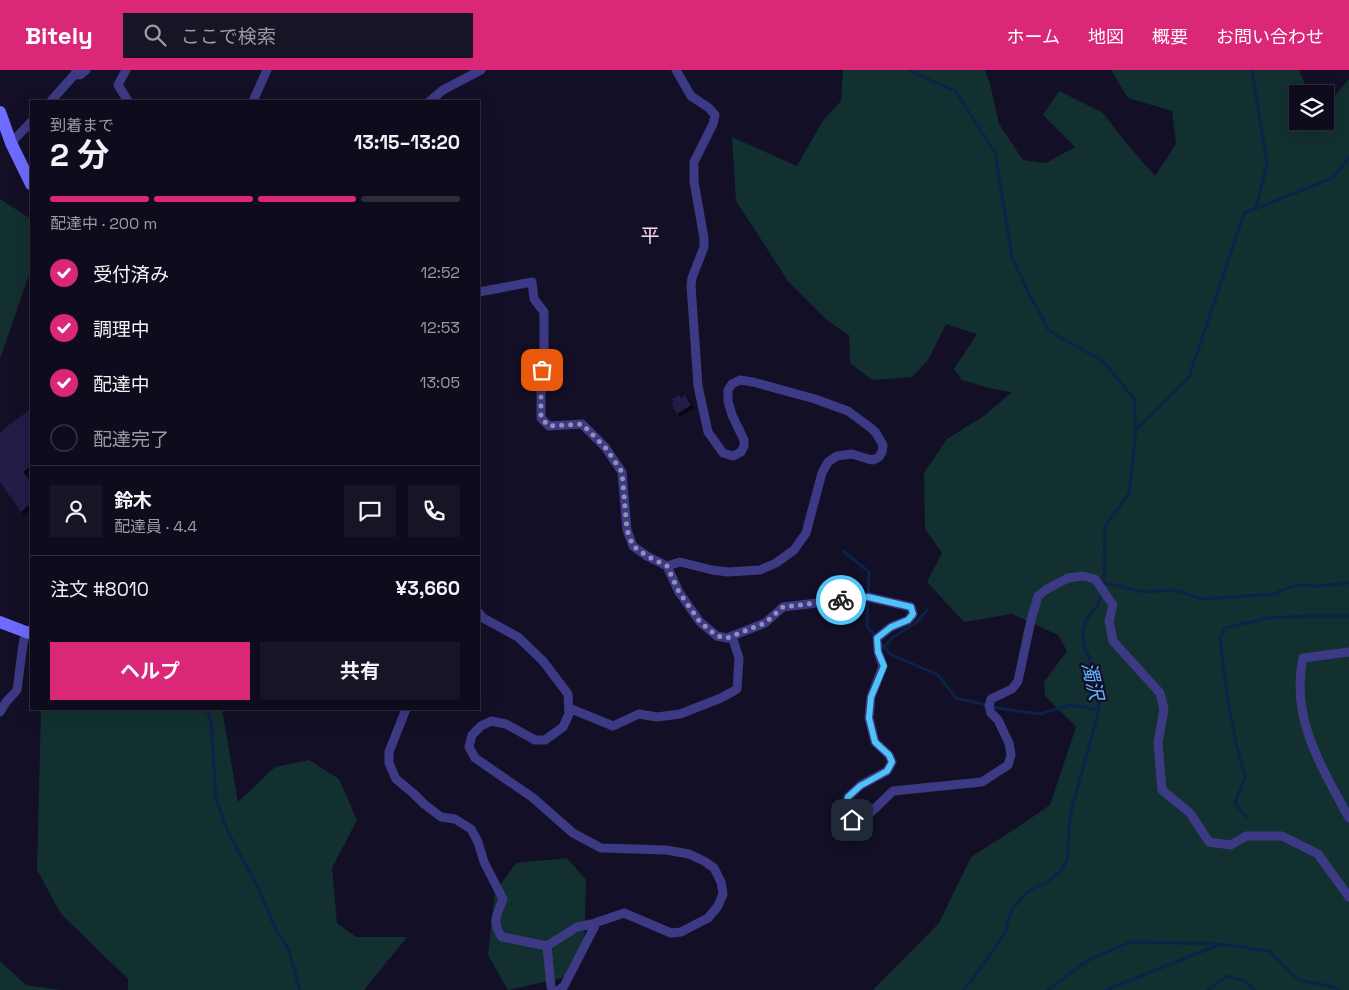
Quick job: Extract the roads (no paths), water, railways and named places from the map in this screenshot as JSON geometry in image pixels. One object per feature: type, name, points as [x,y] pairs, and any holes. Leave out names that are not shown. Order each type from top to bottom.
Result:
[{"type":"main road","points":[[0,112],[11,143],[30,182]]},
{"type":"main road","points":[[0,622],[29,632]]},
{"type":"street","points":[[52,100],[75,72],[80,75],[86,70]]},
{"type":"street","points":[[126,70],[118,86],[127,100]]},
{"type":"street","points":[[253,100],[267,70]]},
{"type":"street","points":[[431,100],[443,90],[482,70]]},
{"type":"street","points":[[667,566],[680,562],[728,572],[760,570],[776,563],[794,550],[806,533],[822,473],[828,462],[837,456],[852,454],[873,460],[879,457],[883,445],[876,434],[848,411],[815,399],[740,380],[732,384],[728,390],[728,401],[732,415],[744,440],[744,446],[740,452],[733,456],[723,453],[708,432],[698,386],[691,285],[704,247],[694,182],[694,162],[713,124],[715,115],[709,108],[691,96],[676,70]]},
{"type":"street","points":[[11,143],[30,123]]},
{"type":"street","points":[[480,292],[532,282],[534,299],[544,312],[541,418],[549,426],[582,424],[605,447],[622,472],[627,530],[633,546],[647,556],[667,566],[679,592],[700,622],[717,636],[727,638],[765,623],[783,607],[868,597],[911,607],[913,614],[908,620],[891,627],[877,638],[878,652],[884,666],[871,697],[869,718],[875,742],[889,755],[892,762],[887,771],[860,786],[848,797],[846,817],[852,820],[866,817],[892,791],[982,782],[1008,765],[1011,754],[1009,744],[998,720],[991,713],[989,706],[991,699],[1012,689],[1018,681],[1038,596],[1068,578],[1083,576],[1094,579],[1113,606],[1109,621],[1113,641],[1160,693],[1164,709],[1158,743],[1162,790],[1190,813],[1209,842],[1231,845],[1246,836],[1282,836],[1318,854],[1349,897]]},
{"type":"street","points":[[406,710],[389,752],[389,763],[396,779],[424,804],[441,817],[455,819],[471,830],[478,842],[484,862],[503,899],[496,920],[496,928],[502,937],[547,946],[576,927],[624,912],[671,933],[681,932],[708,918],[718,906],[723,894],[721,882],[714,868],[704,861],[689,854],[666,850],[601,848],[573,833],[532,797],[475,758],[469,747],[472,735],[481,726],[491,721],[506,724],[535,740],[545,740],[562,727],[569,714],[568,694],[543,661],[518,637],[483,618],[480,614]]},
{"type":"street","points":[[0,712],[17,690],[22,644],[29,632]]},
{"type":"street","points":[[569,708],[613,726],[639,714],[657,717],[680,714],[721,698],[737,689],[739,658],[732,636]]},
{"type":"street","points":[[1349,652],[1303,658],[1300,673],[1300,700],[1307,732],[1314,751],[1349,818]]},
{"type":"street","points":[[559,990],[564,986],[597,922]]},
{"type":"street","points":[[547,946],[551,987],[553,990]]},
{"type":"waterway","points":[[909,70],[955,91],[995,152],[1012,257],[1027,290],[1049,331],[1103,361],[1134,399],[1136,430]]},
{"type":"waterway","points":[[1252,70],[1267,164],[1256,208]]},
{"type":"waterway","points":[[1104,583],[1105,526],[1129,494],[1136,430],[1189,377],[1244,213],[1333,178],[1349,157]]},
{"type":"waterway","points":[[843,551],[869,572],[867,626],[876,637]]},
{"type":"waterway","name":"濁沢","points":[[964,990],[1006,931],[1009,917],[1014,907],[1027,892],[1047,882],[1060,872],[1067,860],[1072,808],[1099,710],[1098,686],[1090,659],[1084,647],[1083,629],[1087,619],[1098,605],[1104,583],[1144,592],[1174,590],[1203,599],[1274,594],[1290,587],[1302,585],[1317,586],[1349,583]]},
{"type":"waterway","points":[[884,647],[893,637],[917,622],[927,610]]},
{"type":"waterway","points":[[1246,817],[1235,803],[1245,777],[1228,702],[1220,638],[1225,628],[1267,618],[1349,616]]},
{"type":"waterway","points":[[880,642],[890,654],[938,675],[956,698],[1004,709],[1040,714],[1070,705],[1099,710]]},
{"type":"waterway","points":[[207,710],[211,721],[216,799],[228,832],[260,891],[275,928],[288,948],[300,990]]},
{"type":"waterway","points":[[1048,990],[1087,961],[1130,942],[1219,944],[1269,951],[1299,980],[1334,987],[1338,990]]},
{"type":"waterway","points":[[1106,990],[1216,946]]},
{"type":"waterway","points":[[1208,990],[1227,976],[1245,982],[1254,990]]},
{"type":"district","name":"平","points":[[650,235]]}]
